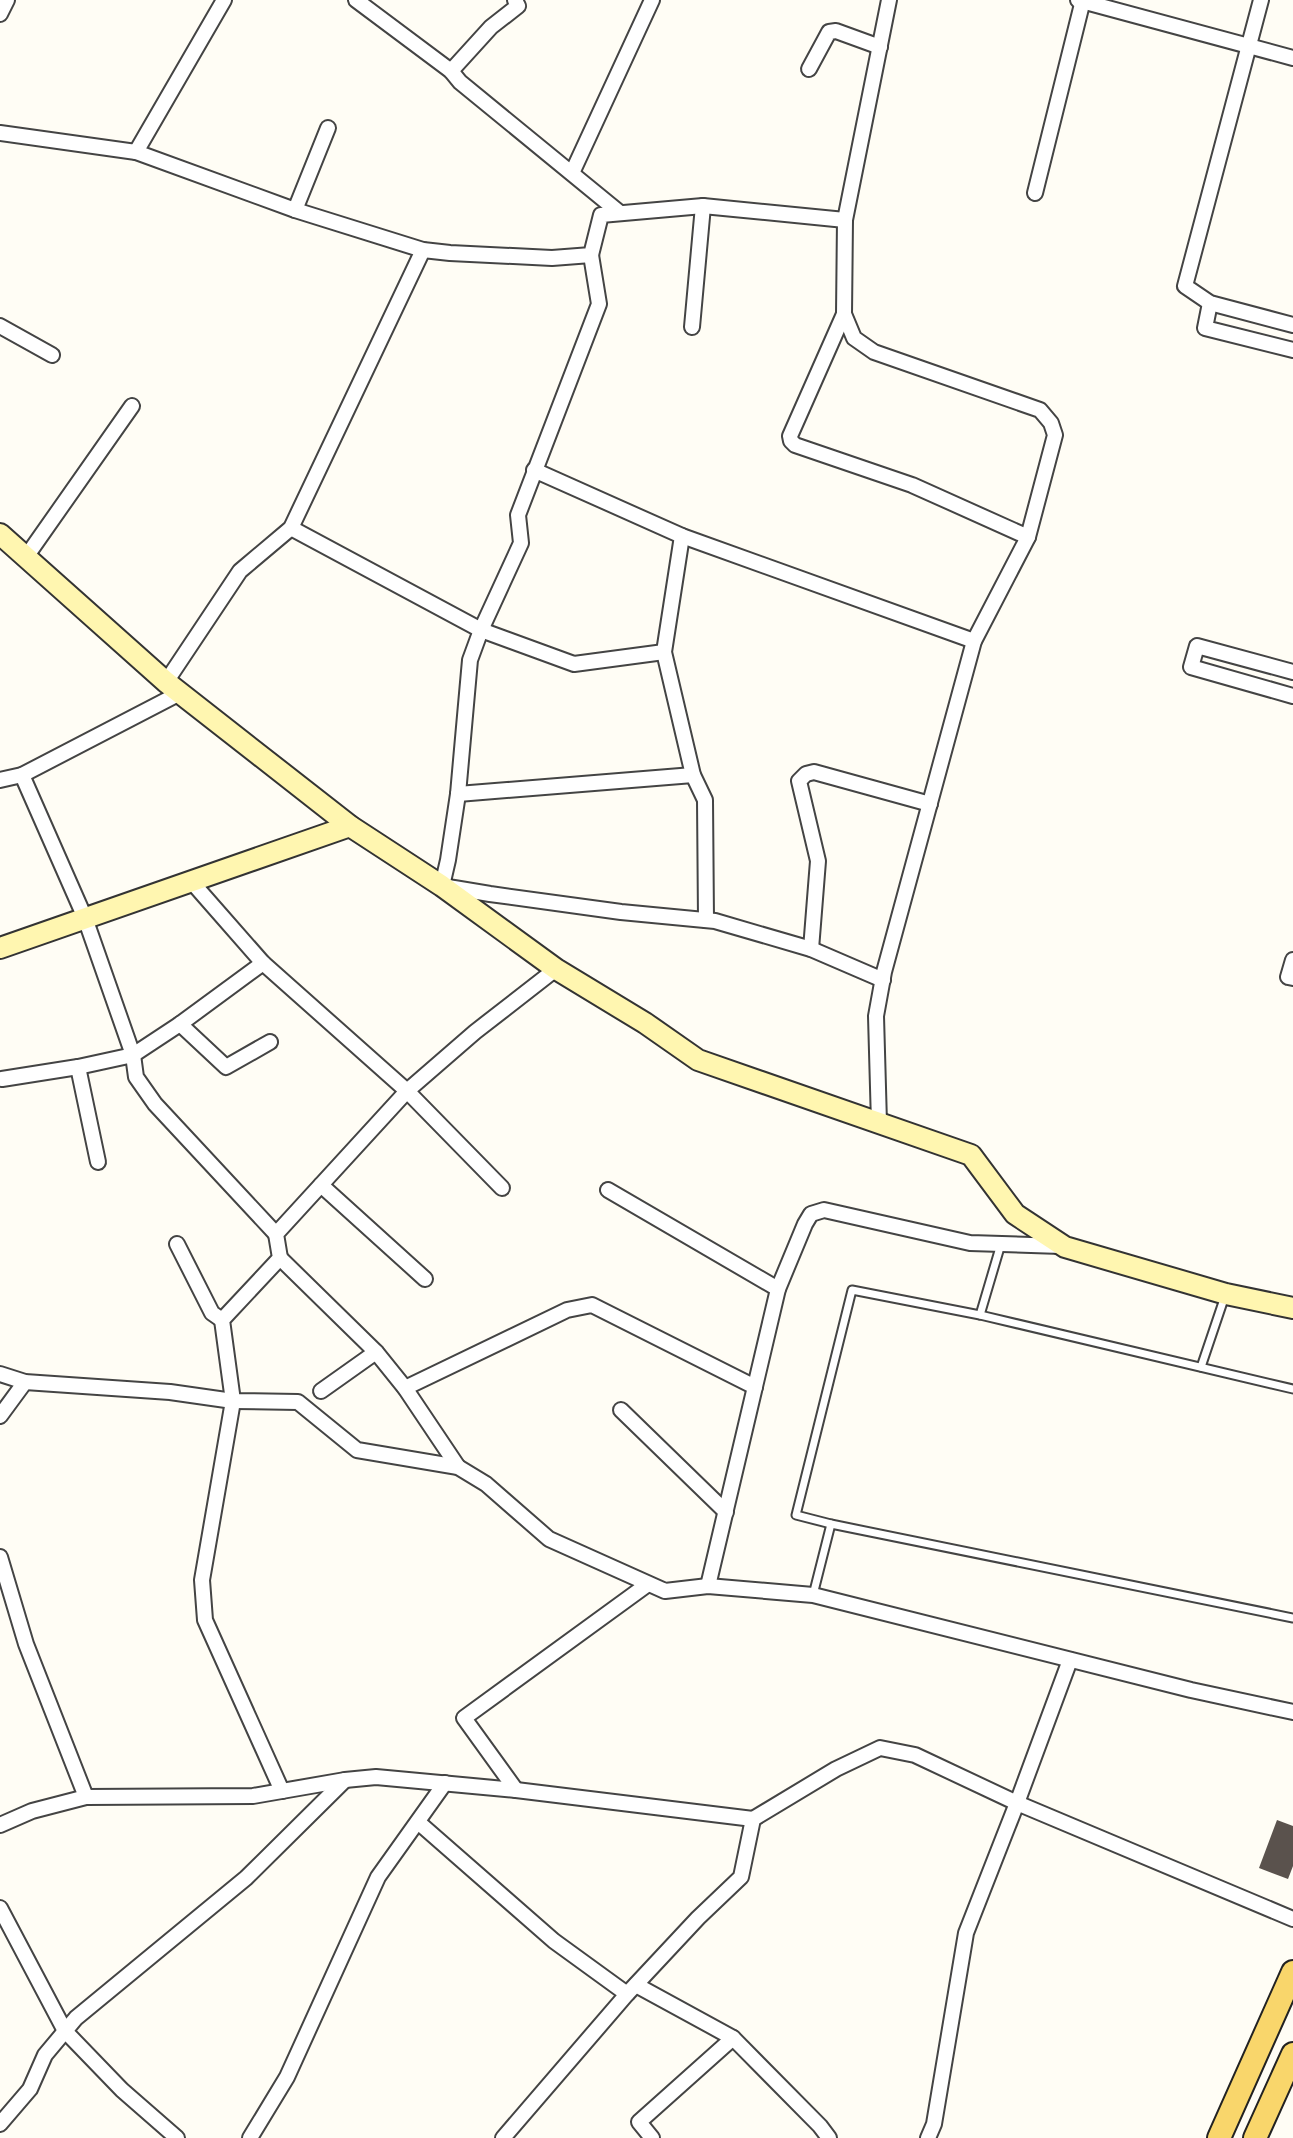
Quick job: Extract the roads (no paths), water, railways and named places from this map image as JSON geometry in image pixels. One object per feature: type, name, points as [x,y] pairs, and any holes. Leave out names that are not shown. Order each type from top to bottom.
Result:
[{"type":"main road","points":[[1219,2138],[1293,1972]]},
{"type":"main road","points":[[1255,2138],[1293,2054]]},
{"type":"street","points":[[0,14],[7,0]]},
{"type":"street","points":[[136,152],[224,0]]},
{"type":"street","points":[[356,0],[451,71],[460,82],[620,213]]},
{"type":"street","points":[[451,71],[491,27],[518,6],[515,0]]},
{"type":"street","points":[[572,173],[652,0]]},
{"type":"street","points":[[879,1123],[876,1016],[883,980],[974,641],[1028,537],[1055,435],[1051,423],[1040,410],[874,352],[854,338],[844,314],[845,220],[889,0]]},
{"type":"street","points":[[1035,193],[1081,0],[1293,58]]},
{"type":"street","points":[[1261,0],[1185,286],[1210,303],[1293,325]]},
{"type":"street","points":[[809,69],[829,32],[836,31],[880,47]]},
{"type":"street","points":[[295,210],[328,128]]},
{"type":"street","points":[[1,136],[136,152],[295,210],[423,250],[552,258],[591,255]]},
{"type":"street","points":[[442,886],[458,794],[470,660],[521,543],[518,515],[599,304],[591,255],[601,215],[703,206],[845,220]]},
{"type":"street","points":[[692,327],[703,206]]},
{"type":"street","points":[[0,780],[22,775],[173,688],[240,571],[291,528],[423,250]]},
{"type":"street","points":[[1210,303],[1205,328],[1293,350]]},
{"type":"street","points":[[844,314],[790,436],[791,441],[912,485],[1028,537]]},
{"type":"street","points":[[0,326],[52,355]]},
{"type":"street","points":[[26,557],[132,406]]},
{"type":"street","points":[[534,470],[682,536],[974,641]]},
{"type":"street","points":[[291,528],[481,630],[574,664],[664,652]]},
{"type":"street","points":[[0,534],[173,688],[350,826],[442,886],[556,969],[645,1023],[698,1060],[971,1155],[1015,1214],[1065,1247]]},
{"type":"street","points":[[682,536],[664,652],[693,775],[705,800],[706,920]]},
{"type":"street","points":[[1293,672],[1197,646],[1191,667],[1293,696]]},
{"type":"street","points":[[811,949],[818,861],[799,781],[806,774],[814,772],[930,804]]},
{"type":"street","points":[[22,775],[85,918],[133,1055],[136,1077],[155,1104],[276,1234],[280,1258],[376,1352],[405,1388],[458,1467]]},
{"type":"street","points":[[458,794],[693,775]]},
{"type":"street","points":[[0,948],[350,826]]},
{"type":"street","points":[[191,881],[263,963],[407,1091],[502,1188]]},
{"type":"street","points":[[442,886],[607,910],[715,921],[811,949],[883,980]]},
{"type":"street","points":[[1293,960],[1288,977],[1293,978]]},
{"type":"street","points":[[2,1079],[133,1055],[263,963]]},
{"type":"street","points":[[276,1234],[407,1091],[475,1032],[556,969]]},
{"type":"street","points":[[180,1024],[226,1067],[270,1042]]},
{"type":"street","points":[[78,1067],[98,1162]]},
{"type":"street","points":[[321,1185],[425,1279]]},
{"type":"street","points":[[608,1190],[778,1289]]},
{"type":"street","points":[[708,1586],[778,1289],[811,1214],[824,1210],[970,1243],[1065,1247],[1226,1294],[1293,1308]]},
{"type":"street","points":[[177,1244],[212,1313],[222,1320],[233,1401],[202,1580],[205,1620],[282,1791]]},
{"type":"street","points":[[222,1320],[280,1258]]},
{"type":"street","points":[[405,1388],[567,1310],[592,1305],[755,1387]]},
{"type":"street","points":[[321,1391],[376,1352]]},
{"type":"street","points":[[0,1374],[25,1382],[170,1392],[233,1401],[298,1402],[357,1450],[458,1467],[486,1484],[549,1539],[665,1591],[708,1586],[813,1595],[1191,1690],[1293,1712]]},
{"type":"street","points":[[0,1416],[25,1382]]},
{"type":"street","points":[[621,1410],[726,1512]]},
{"type":"street","points":[[0,1557],[26,1644],[86,1797]]},
{"type":"street","points":[[516,1790],[464,1718],[648,1584]]},
{"type":"street","points":[[928,2138],[934,2124],[966,1933],[1070,1660]]},
{"type":"street","points":[[0,1825],[32,1811],[86,1797],[253,1796],[376,1777],[516,1790],[753,1819],[836,1769],[880,1748],[915,1755],[1017,1803],[1293,1919]]},
{"type":"street","points":[[0,2124],[30,2089],[45,2055],[76,2018],[246,1878],[345,1780]]},
{"type":"street","points":[[250,2138],[287,2077],[378,1877],[445,1783]]},
{"type":"street","points":[[503,2138],[631,1989],[741,1877],[753,1819]]},
{"type":"street","points":[[418,1822],[554,1941],[631,1989],[733,2038],[829,2138]]},
{"type":"street","points":[[0,1908],[65,2031],[122,2090],[177,2138]]},
{"type":"street","points":[[652,2138],[639,2122],[733,2038]]},
{"type":"lane","points":[[980,1315],[1001,1244]]},
{"type":"lane","points":[[1293,1389],[980,1315],[852,1290],[796,1515],[1293,1618]]},
{"type":"lane","points":[[1201,1367],[1226,1294]]},
{"type":"lane","points":[[813,1595],[831,1524]]}]
